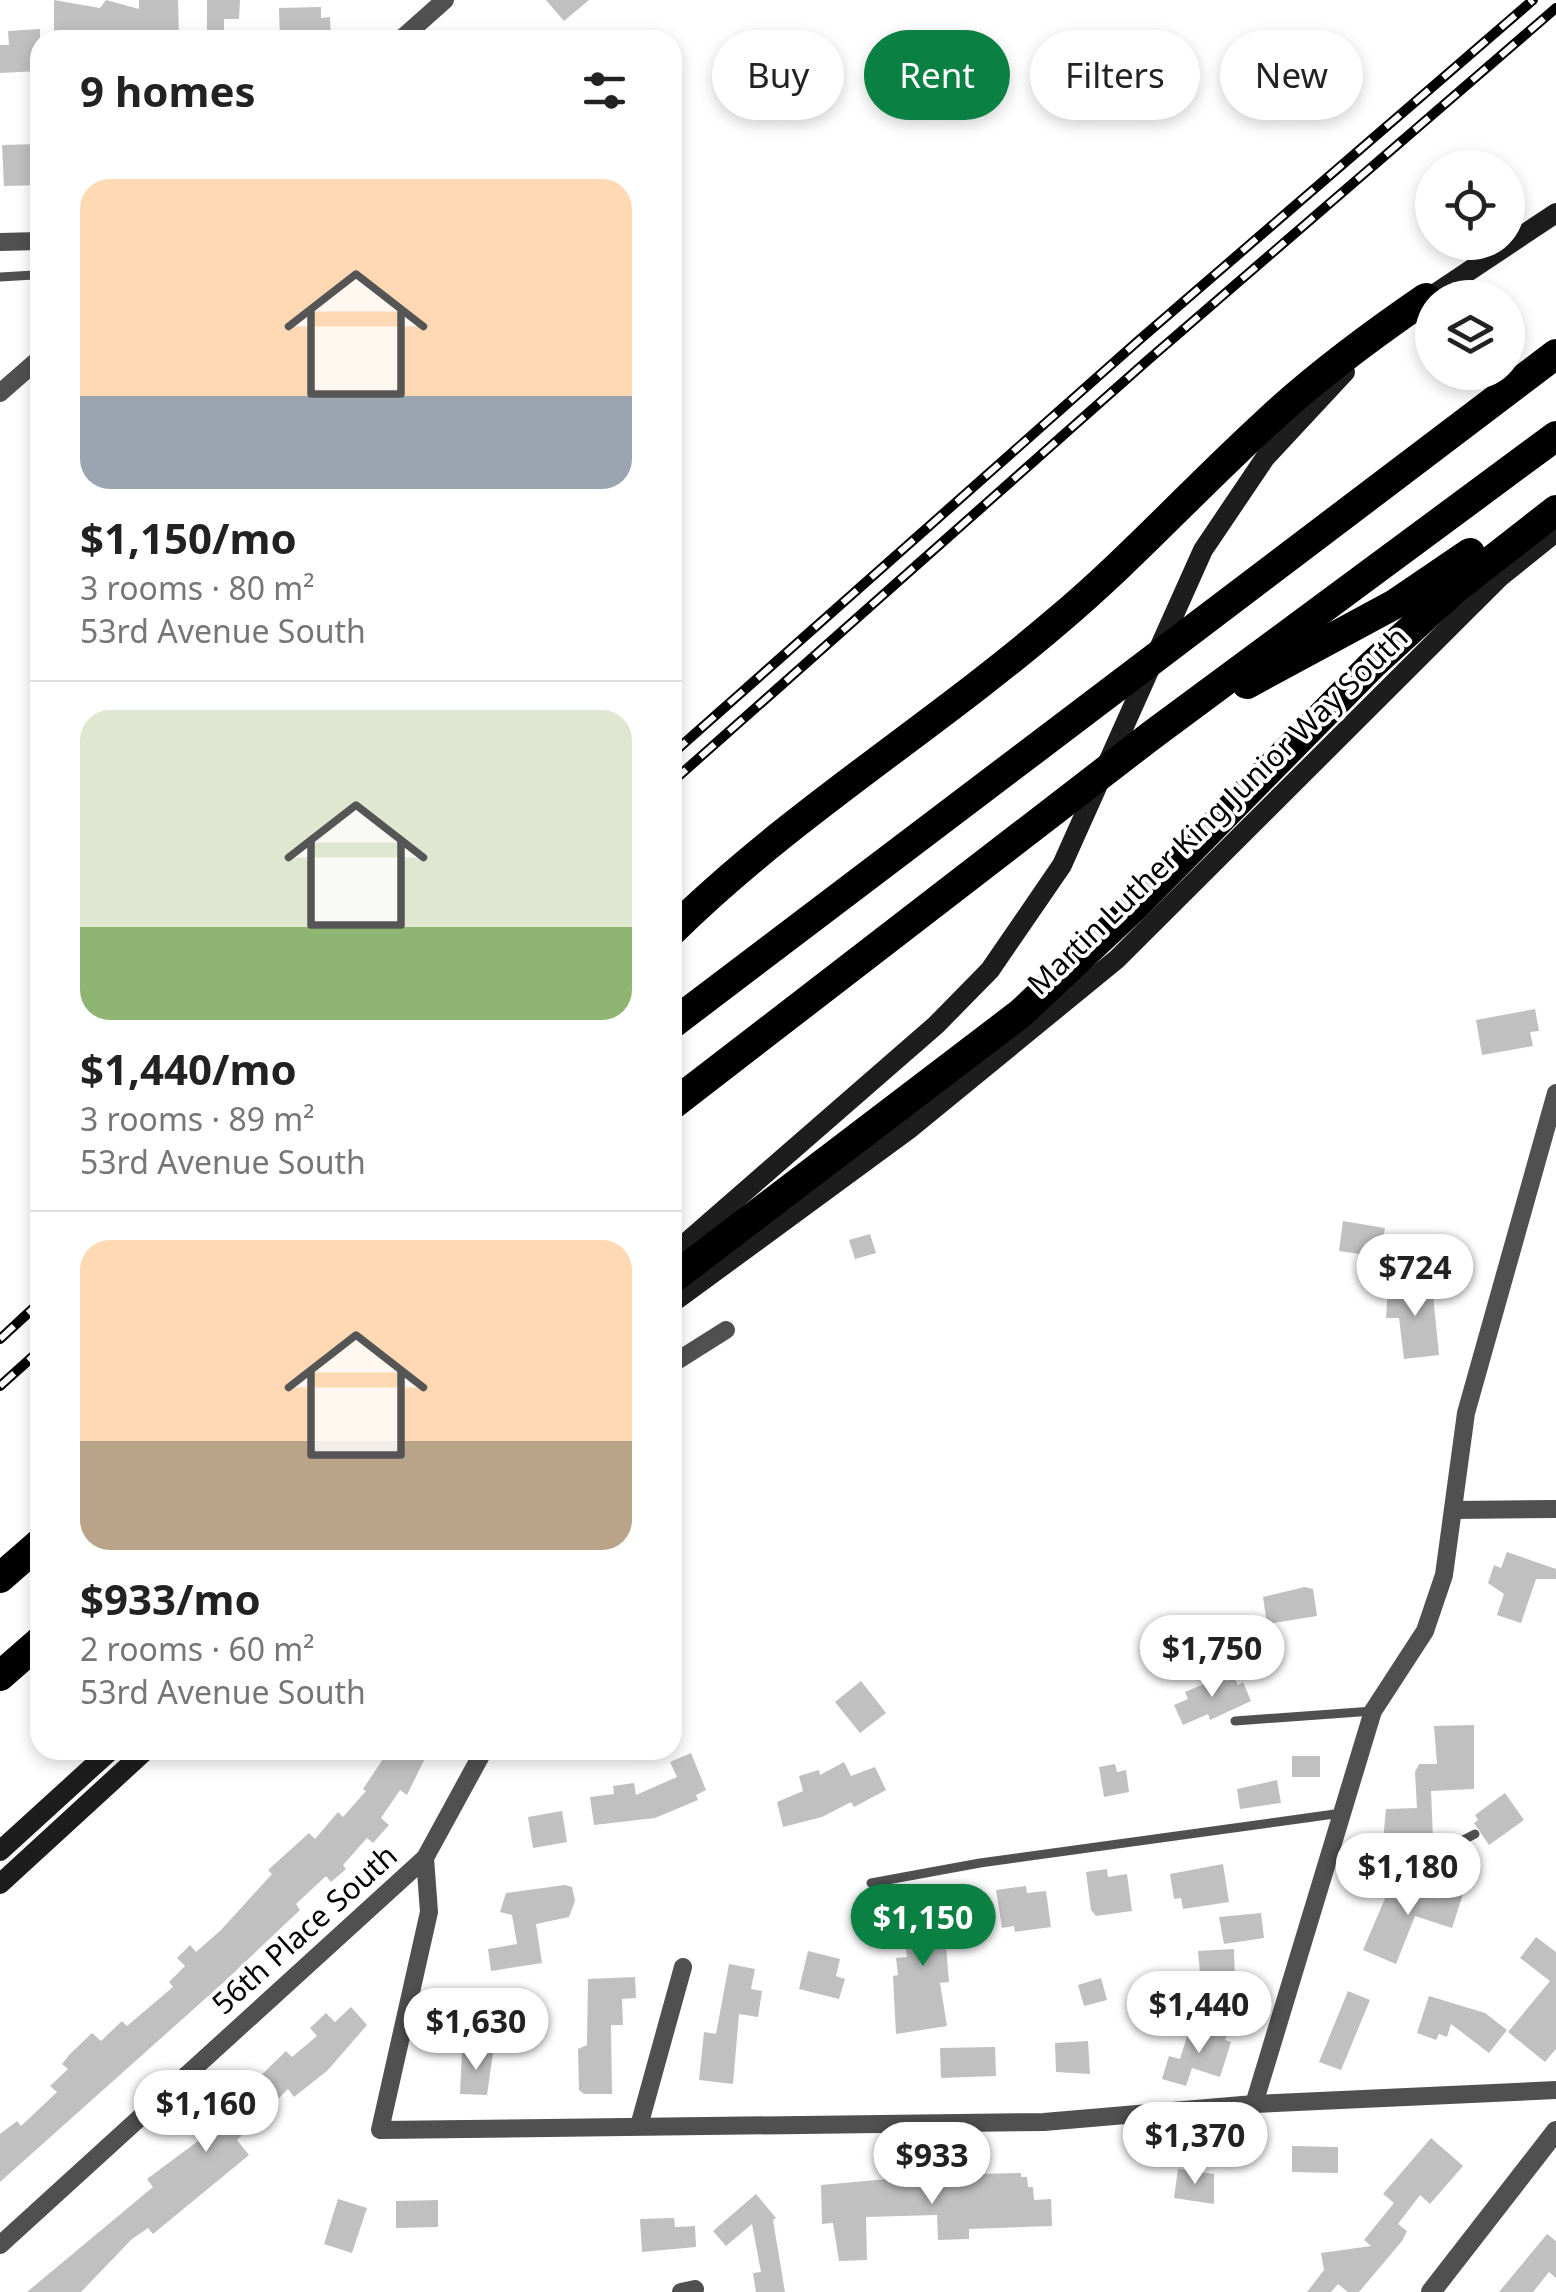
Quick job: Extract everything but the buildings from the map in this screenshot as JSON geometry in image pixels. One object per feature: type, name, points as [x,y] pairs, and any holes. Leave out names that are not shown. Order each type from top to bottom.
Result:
[{"type":"highway","points":[[682,921],[779,834],[1054,624],[1157,534],[1264,424],[1349,351],[1415,306]]},
{"type":"highway","points":[[682,1016],[1556,354]]},
{"type":"highway","points":[[682,1097],[1152,735],[1556,436]]},
{"type":"highway","points":[[1152,735],[1396,604],[1556,490]]},
{"type":"highway","points":[[682,1271],[1021,1013],[1136,905],[1372,665],[1456,588],[1556,510]]},
{"type":"highway","points":[[0,1578],[30,1552]]},
{"type":"highway","points":[[0,1676],[30,1650]]},
{"type":"main road","name":"Martin Luther King Junior Way South","points":[[1454,280],[1556,213]]},
{"type":"main road","name":"Martin Luther King Junior Way South","points":[[682,1245],[936,1026],[990,970],[1062,865],[1166,629],[1221,520],[1306,411],[1415,308]]},
{"type":"main road","name":"Martin Luther King Junior Way South","points":[[682,1296],[908,1130],[1103,971],[1500,577],[1556,532]]},
{"type":"main road","points":[[0,1851],[101,1760]]},
{"type":"main road","points":[[0,1884],[135,1760]]},
{"type":"street","points":[[412,30],[446,0]]},
{"type":"street","points":[[0,242],[30,241]]},
{"type":"street","points":[[0,393],[30,367]]},
{"type":"street","points":[[1254,2104],[1373,1711],[1425,1631],[1444,1575],[1466,1412],[1556,1093]]},
{"type":"street","points":[[682,1358],[726,1330]]},
{"type":"street","points":[[1453,1510],[1556,1509]]},
{"type":"street","points":[[479,1760],[425,1858],[429,1912],[380,2130],[1044,2122],[1254,2104],[1556,2090]]},
{"type":"street","name":"56th Place South","points":[[0,2245],[425,1858]]},
{"type":"street","points":[[639,2126],[683,1968]]},
{"type":"street","points":[[1431,2292],[1556,2131]]},
{"type":"lane","points":[[0,277],[30,275]]},
{"type":"lane","points":[[1236,1721],[1373,1711]]},
{"type":"lane","points":[[872,1883],[1342,1813]]},
{"type":"lane","points":[[1328,1858],[1428,1858],[1475,1834]]},
{"type":"railway","points":[[682,745],[1138,341],[1533,0]]},
{"type":"railway","points":[[682,773],[1148,360],[1556,8]]},
{"type":"railway","points":[[0,1339],[30,1311]]},
{"type":"railway","points":[[0,1386],[30,1359]]}]
